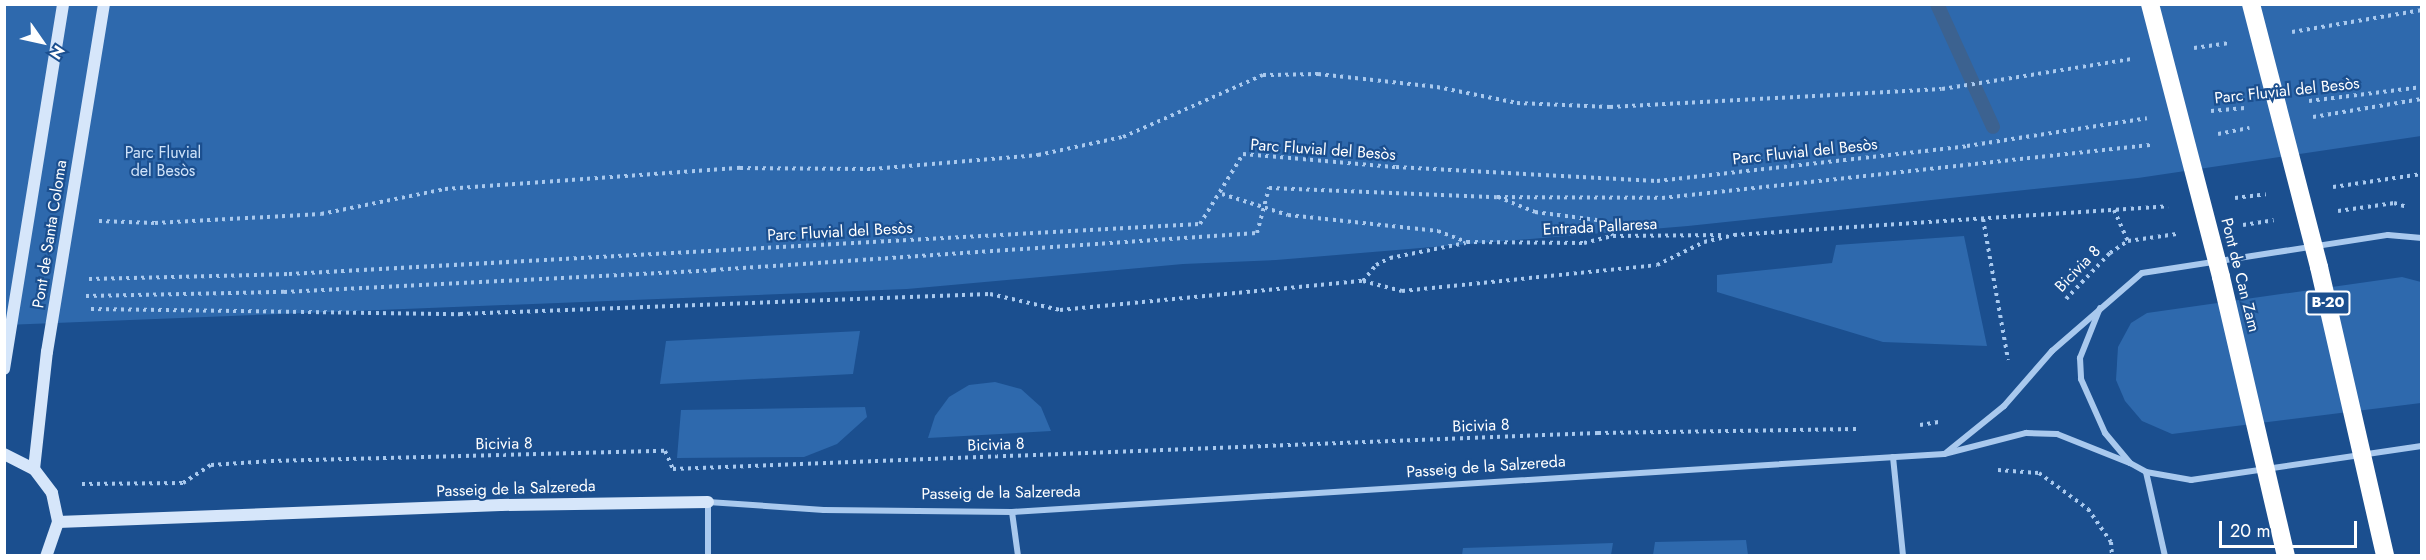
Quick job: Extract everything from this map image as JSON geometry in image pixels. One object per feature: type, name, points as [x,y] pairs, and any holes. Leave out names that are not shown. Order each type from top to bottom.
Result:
[{"type":"highway","name":"Pont de Can Zam","points":[[2150,4],[2221,277],[2286,555]]},
{"type":"highway","name":"B-20","points":[[2251,4],[2319,267],[2385,555]]},
{"type":"street","name":"Pont de Santa Coloma","points":[[6,364],[63,4]]},
{"type":"street","name":"Pont de Santa Coloma","points":[[34,469],[45,362],[104,4]]},
{"type":"street","points":[[1944,454],[2004,406],[2052,351],[2101,305],[2142,273],[2388,235],[2421,238]]},
{"type":"street","points":[[2101,305],[2080,358],[2081,379],[2105,433],[2130,463],[2146,472],[2191,480],[2421,446]]},
{"type":"street","name":"Passeig de la Salzereda","points":[[58,522],[501,505],[708,502],[824,510],[1012,512],[1944,454],[2026,433],[2057,435],[2130,463]]},
{"type":"street","points":[[4,454],[34,469],[52,493],[58,522],[46,555]]},
{"type":"street","points":[[1893,457],[1903,555]]},
{"type":"street","points":[[2146,472],[2164,555]]},
{"type":"street","points":[[708,502],[708,555]]},
{"type":"street","points":[[1012,512],[1018,555]]},
{"type":"path","points":[[2286,33],[2421,10]]},
{"type":"path","points":[[2192,49],[2239,41]]},
{"type":"path","points":[[97,220],[155,223],[321,214],[445,189],[740,168],[872,170],[1038,155],[1123,137],[1263,75],[1318,74],[1437,87],[1518,103],[1610,107],[1942,89],[2011,76],[2134,58]]},
{"type":"path","name":"Parc Fluvial del Besòs","points":[[2303,102],[2421,87]]},
{"type":"path","name":"Parc Fluvial del Besòs","points":[[2310,118],[2421,99]]},
{"type":"path","name":"Parc Fluvial del Besòs","points":[[2200,112],[2257,106]]},
{"type":"path","name":"Parc Fluvial del Besòs","points":[[77,280],[289,274],[1200,224],[1222,194],[1243,153],[1396,167],[1657,180],[1967,146],[2154,117]]},
{"type":"path","name":"Parc Fluvial del Besòs","points":[[2215,134],[2251,128]]},
{"type":"path","name":"Parc Fluvial del Besòs","points":[[82,296],[284,291],[713,270],[1245,233],[1257,232],[1269,188],[1497,197],[1662,198],[2156,144]]},
{"type":"path","name":"Entrada Pallaresa","points":[[1222,194],[1264,210],[1438,231],[1467,242]]},
{"type":"path","name":"Entrada Pallaresa","points":[[1497,197],[1526,210],[1604,221],[1614,236]]},
{"type":"path","name":"Bicivia 8","points":[[1983,219],[2114,210],[2128,241],[2110,252],[2057,308]]},
{"type":"path","points":[[91,309],[460,314],[990,294],[1060,310],[1363,281],[1402,291],[1657,265],[1704,242],[1734,235],[1983,219],[2010,370]]},
{"type":"path","name":"Entrada Pallaresa","points":[[1363,281],[1376,265],[1390,258],[1467,242],[1584,243],[1614,236],[1734,235]]},
{"type":"path","points":[[1910,427],[1934,422]]},
{"type":"path","name":"Bicivia 8","points":[[75,484],[183,483],[211,465],[271,461],[665,451],[673,469],[1598,433],[1867,429]]},
{"type":"path","points":[[1993,470],[2039,473],[2080,503],[2110,542],[2112,555]]},
{"type":"green space","name":"Parc Fluvial del Besòs","points":[[4,5],[2421,5],[2421,136],[2138,178],[1688,226],[1276,260],[1183,264],[907,289],[5,325]]},
{"type":"green space","points":[[1964,236],[1987,346],[1883,342],[1717,292],[1717,275],[1832,263],[1836,245]]},
{"type":"green space","points":[[2402,277],[2421,282],[2421,403],[2172,434],[2142,421],[2125,401],[2116,380],[2118,347],[2131,323],[2147,313]]},
{"type":"green space","points":[[860,331],[853,374],[660,384],[666,341]]},
{"type":"green space","points":[[995,382],[1021,389],[1041,407],[1051,431],[928,438],[935,416],[949,397],[969,385]]},
{"type":"green space","points":[[865,407],[867,417],[837,444],[804,457],[677,458],[681,410]]},
{"type":"green space","points":[[1746,540],[1748,555],[1653,555],[1655,542]]},
{"type":"green space","points":[[1613,543],[1611,555],[1462,555],[1463,548]]},
{"type":"waterway","points":[[1937,4],[1993,127]]}]
